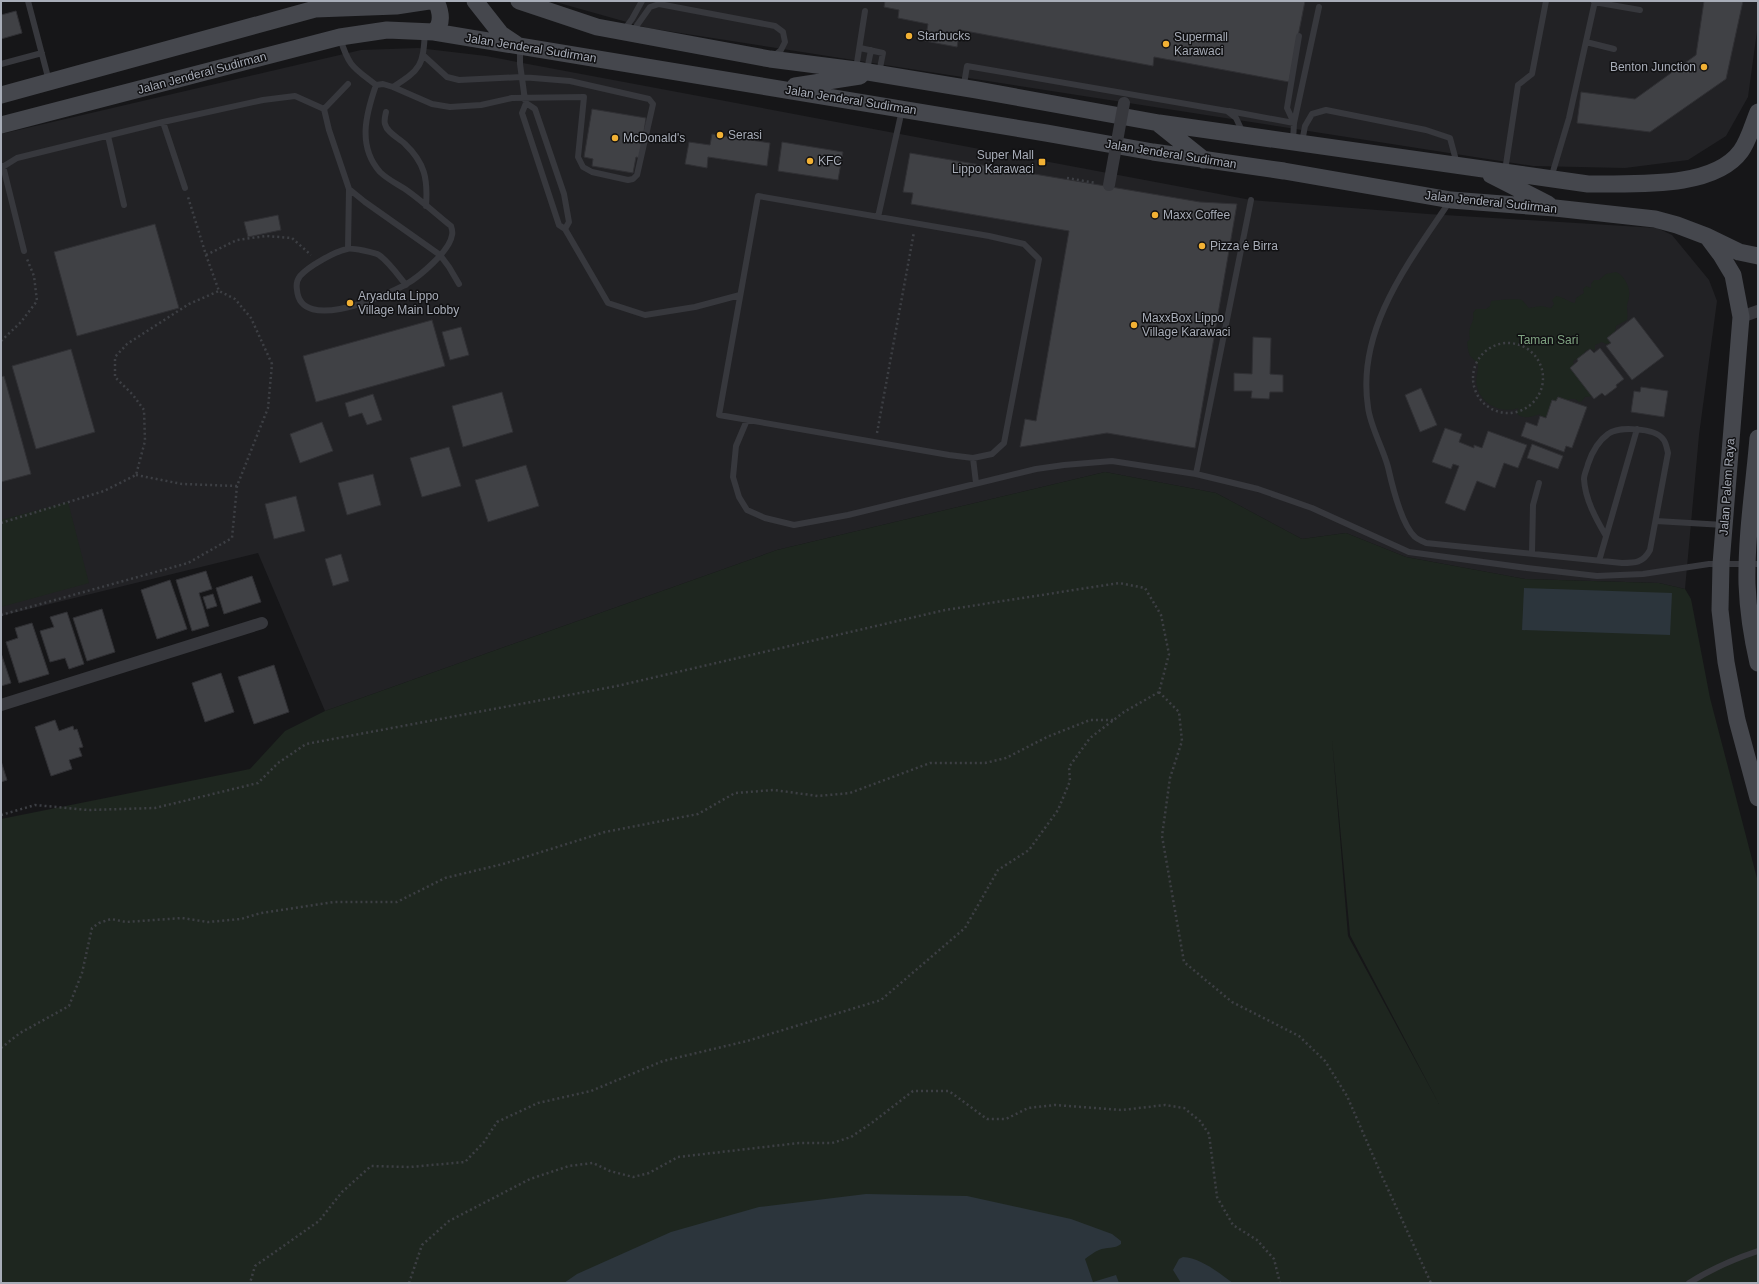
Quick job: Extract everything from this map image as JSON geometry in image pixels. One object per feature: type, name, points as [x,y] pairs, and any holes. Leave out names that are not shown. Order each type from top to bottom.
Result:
[{"type":"street","points":[[1,95],[316,9],[339,1]]},
{"type":"street","points":[[316,9],[396,6],[429,1]]},
{"type":"street","points":[[429,32],[440,23],[441,17],[436,1]]},
{"type":"street","points":[[475,1],[501,34],[520,46]]},
{"type":"street","points":[[519,1],[597,27],[770,59],[866,71],[1159,123],[1550,180],[1588,184],[1656,183],[1697,178],[1723,167],[1741,152],[1758,112]]},
{"type":"street","name":"Jalan Jenderal Sudirman","points":[[1,125],[340,37],[387,30],[429,32],[781,88],[1204,160],[1284,171],[1451,200],[1655,218],[1706,236]]},
{"type":"street","points":[[781,88],[866,71]]},
{"type":"street","points":[[1109,185],[1124,103]]},
{"type":"street","points":[[1159,123],[1204,160]]},
{"type":"street","points":[[1481,170],[1555,208]]},
{"type":"street","points":[[1706,236],[1738,252],[1758,256]]},
{"type":"street","name":"Jalan Palem Raya","points":[[1706,236],[1721,255],[1733,275],[1741,317],[1721,564],[1720,610],[1726,662],[1737,720],[1758,798]]},
{"type":"street","points":[[1741,317],[1758,311]]},
{"type":"street","points":[[1758,438],[1753,564],[1747,586],[1751,632],[1758,663]]},
{"type":"street","points":[[1,705],[262,623]]},
{"type":"lane","points":[[28,1],[50,82]]},
{"type":"lane","points":[[627,33],[632,19],[642,1]]},
{"type":"lane","points":[[1505,173],[1518,85],[1532,74],[1546,1]]},
{"type":"lane","points":[[1550,180],[1569,118],[1595,1],[1640,10]]},
{"type":"lane","points":[[627,33],[650,8],[659,4],[776,26],[783,32],[785,42],[781,50],[770,59]]},
{"type":"lane","points":[[1294,123],[1319,7]]},
{"type":"lane","points":[[865,11],[860,48],[866,71]]},
{"type":"lane","points":[[393,87],[414,74],[423,55],[429,32]]},
{"type":"lane","points":[[1297,142],[1294,123],[1287,108],[1299,36]]},
{"type":"lane","points":[[340,37],[346,58],[351,65],[376,85],[383,84],[393,87],[432,104],[450,107],[481,105],[512,98],[525,100],[534,97],[584,97],[578,157],[583,167],[592,172],[628,180],[633,180],[637,175],[653,104],[652,101],[599,86],[570,81],[521,77],[464,80],[447,77],[423,55]]},
{"type":"lane","points":[[1586,42],[1614,49]]},
{"type":"lane","points":[[520,46],[521,77],[525,100],[522,113],[559,225],[565,229],[608,303],[645,315],[695,307],[740,295]]},
{"type":"lane","points":[[860,48],[883,53],[880,68],[964,84],[967,66],[1294,123]]},
{"type":"lane","points":[[866,71],[871,50]]},
{"type":"lane","points":[[1,64],[42,53]]},
{"type":"lane","points":[[324,109],[348,84]]},
{"type":"lane","points":[[376,85],[369,106],[364,136],[366,147],[372,160],[381,172],[451,226],[453,234],[451,240],[440,255],[423,272],[406,284],[356,306],[331,311],[318,311],[304,306],[298,298],[297,283],[300,276],[319,262],[348,248],[379,254],[406,284]]},
{"type":"lane","points":[[24,251],[2,167],[17,158],[163,122],[263,100],[295,96],[324,109]]},
{"type":"lane","points":[[525,100],[535,109],[564,194],[569,222],[565,229]]},
{"type":"lane","points":[[324,109],[329,130],[349,189],[348,248]]},
{"type":"lane","points":[[878,217],[903,109]]},
{"type":"lane","points":[[1297,142],[1312,114],[1326,110],[1426,130],[1450,138],[1457,166]]},
{"type":"lane","points":[[1227,111],[1236,118],[1244,135]]},
{"type":"lane","points":[[386,112],[384,124],[387,129],[405,144],[416,157],[424,171],[428,186],[426,206]]},
{"type":"lane","points":[[163,122],[185,188]]},
{"type":"lane","points":[[108,136],[124,205]]},
{"type":"lane","points":[[349,189],[440,255],[459,284]]},
{"type":"lane","points":[[758,196],[915,223],[1024,244],[1039,259],[1004,443],[992,454],[973,458],[876,443],[719,415],[758,196]]},
{"type":"lane","points":[[1196,474],[1251,200]]},
{"type":"lane","points":[[1451,200],[1408,264],[1376,327],[1366,363],[1368,408],[1407,526],[1415,538],[1426,543],[1599,561],[1635,563],[1642,561],[1650,550],[1668,453],[1663,438],[1658,434],[1637,429],[1617,430],[1609,433],[1599,441],[1592,452],[1584,478],[1586,491],[1594,515],[1606,536]]},
{"type":"lane","points":[[747,420],[736,446],[732,477],[738,497],[747,510],[765,518],[794,525],[848,515],[1036,469],[1112,461],[1196,474],[1258,489],[1312,508],[1409,552],[1597,576],[1643,574],[1709,564],[1753,564]]},
{"type":"lane","points":[[1599,561],[1637,429]]},
{"type":"lane","points":[[973,458],[976,483]]},
{"type":"lane","points":[[1532,553],[1533,505],[1539,483]]},
{"type":"lane","points":[[1656,521],[1724,525]]},
{"type":"lane","points":[[1689,1283],[1704,1273],[1735,1259],[1758,1251]]},
{"type":"path","points":[[1068,178],[1109,185]]},
{"type":"path","points":[[1,615],[188,563],[232,538],[237,486],[268,408],[272,364],[251,318],[235,299],[219,291],[185,188]]},
{"type":"path","points":[[876,443],[915,223]]},
{"type":"path","points":[[206,255],[237,240],[266,236],[292,238],[319,262]]},
{"type":"path","points":[[1,341],[21,322],[37,301],[34,276],[24,251]]},
{"type":"path","points":[[136,475],[145,441],[144,410],[133,395],[115,377],[115,358],[127,344],[189,304],[219,291]]},
{"type":"path","points":[[1504,343],[1513,343],[1530,350],[1536,356],[1543,371],[1544,380],[1542,391],[1531,406],[1516,413],[1504,413],[1495,411],[1482,403],[1474,388],[1472,378],[1477,362],[1488,349],[1504,343]]},
{"type":"path","points":[[1,523],[104,491],[136,475],[182,484],[237,486]]},
{"type":"path","points":[[1,815],[35,805],[88,810],[155,808],[258,783],[278,764],[306,744],[617,686],[945,610],[1119,583],[1145,588],[1161,615],[1169,654],[1159,692],[1113,720],[1090,738],[1068,767],[1070,781],[1058,810],[1029,850],[998,870],[965,928],[881,1000],[747,1041],[663,1061],[591,1091],[538,1103],[497,1122],[484,1142],[465,1162],[410,1167],[371,1166],[342,1192],[319,1221],[255,1266],[250,1283]]},
{"type":"path","points":[[1159,692],[1179,712],[1182,741],[1170,778],[1162,836],[1184,962],[1232,1002],[1299,1036],[1325,1061],[1347,1096],[1380,1174],[1431,1283]]},
{"type":"path","points":[[1,1048],[20,1034],[69,1006],[82,973],[92,928],[98,923],[111,919],[126,922],[182,918],[208,922],[241,919],[261,913],[334,902],[397,902],[445,878],[503,864],[605,832],[698,814],[735,793],[774,790],[818,796],[850,793],[930,762],[985,762],[1006,758],[1047,737],[1090,720],[1113,720]]},
{"type":"path","points":[[409,1283],[422,1245],[449,1221],[530,1179],[569,1166],[593,1163],[633,1177],[649,1173],[678,1157],[799,1143],[832,1143],[851,1137],[873,1122],[913,1090],[939,1090],[949,1091],[988,1119],[1006,1119],[1028,1108],[1055,1105],[1122,1110],[1165,1105],[1184,1108],[1200,1121],[1209,1134],[1217,1197],[1233,1225],[1257,1240],[1274,1259],[1280,1283]]},
{"type":"shaded area","points":[[552,1],[1758,1],[1758,24],[1748,97],[1726,136],[1688,160],[1625,168],[1533,166],[648,28]]},
{"type":"shaded area","points":[[418,48],[486,56],[1251,200],[1428,214],[1657,228],[1672,235],[1709,280],[1717,301],[1699,435],[1685,589],[1659,583],[1525,579],[1406,557],[1346,533],[1302,539],[1216,493],[1105,472],[777,550],[325,711],[258,553],[1,616],[1,134],[361,50]]},
{"type":"shaded area","points":[[1524,588],[1672,593],[1670,635],[1522,630]]},
{"type":"shaded area","points":[[866,1194],[967,1196],[1071,1219],[1112,1234],[1121,1241],[1119,1246],[1099,1250],[1085,1259],[1093,1282],[1116,1275],[1119,1283],[564,1283],[577,1274],[671,1232],[759,1207]]},
{"type":"shaded area","points":[[1183,1257],[1203,1263],[1233,1283],[1181,1283],[1173,1270],[1179,1259]]},
{"type":"green space","name":"Taman Sari","points":[[1616,272],[1622,276],[1629,290],[1627,320],[1616,326],[1611,343],[1606,344],[1602,342],[1595,345],[1595,350],[1590,349],[1585,351],[1584,355],[1573,361],[1574,365],[1594,396],[1585,397],[1579,402],[1575,399],[1570,399],[1549,418],[1540,416],[1540,414],[1530,417],[1521,417],[1516,413],[1519,408],[1512,410],[1499,409],[1488,403],[1483,398],[1479,393],[1476,383],[1478,365],[1470,355],[1467,342],[1470,339],[1469,331],[1473,320],[1473,313],[1476,309],[1486,309],[1490,306],[1491,301],[1512,299],[1522,300],[1529,308],[1541,306],[1551,308],[1554,304],[1552,300],[1556,296],[1575,303],[1576,298],[1584,293],[1583,289],[1586,286],[1591,288],[1591,284],[1594,280],[1599,280],[1606,274]]},
{"type":"green space","points":[[1105,472],[1216,493],[1302,539],[1346,533],[1406,557],[1525,579],[1659,583],[1685,589],[1691,599],[1710,698],[1758,882],[1758,1283],[1,1283],[1,819],[250,769],[285,731],[325,711],[777,550]],"holes":[[[1332,739],[1350,935],[1439,1104],[1348,936]]]},
{"type":"green space","points":[[68,502],[89,583],[1,607],[1,520]]},
{"type":"building","name":"Supermall Karawaci","points":[[885,1],[1305,1],[1289,82],[1154,57],[1153,66],[960,30],[957,47],[925,41],[928,24],[898,18],[899,10],[884,7]]},
{"type":"building","name":"Benton Junction","points":[[1704,1],[1743,1],[1726,79],[1650,132],[1577,123],[1581,92],[1635,99],[1696,55]]},
{"type":"building","points":[[16,11],[22,33],[1,39],[1,15]]},
{"type":"building","name":"McDonald's","points":[[592,109],[646,118],[640,158],[636,157],[633,173],[592,166],[593,159],[584,157]]},
{"type":"building","points":[[712,134],[770,143],[767,166],[708,157],[707,168],[685,164],[689,142],[710,145]]},
{"type":"building","name":"KFC","points":[[782,142],[843,152],[838,180],[778,171]]},
{"type":"building","name":"MaxxBox Lippo Village Karawaci","points":[[910,153],[1200,202],[1237,204],[1195,448],[1107,433],[1020,447],[1025,419],[1036,421],[1069,231],[911,204],[913,193],[903,192]]},
{"type":"building","points":[[278,215],[281,230],[248,237],[244,222]]},
{"type":"building","points":[[155,224],[179,308],[77,336],[54,252]]},
{"type":"building","points":[[1634,317],[1664,356],[1632,380],[1606,346],[1611,343],[1607,338]]},
{"type":"building","points":[[432,320],[445,366],[316,402],[303,356]]},
{"type":"building","points":[[461,327],[469,355],[450,360],[442,332]]},
{"type":"building","points":[[1253,337],[1271,338],[1270,374],[1283,375],[1283,392],[1270,392],[1269,399],[1251,398],[1252,391],[1234,391],[1234,373],[1252,374]]},
{"type":"building","points":[[1600,348],[1624,379],[1616,385],[1617,387],[1605,396],[1602,393],[1594,399],[1570,368],[1578,361],[1577,359],[1590,349],[1594,353]]},
{"type":"building","points":[[71,349],[95,432],[36,449],[12,366]]},
{"type":"building","points":[[4,376],[31,474],[1,482],[1,377]]},
{"type":"building","points":[[1641,387],[1668,391],[1664,417],[1631,412],[1634,391],[1640,392]]},
{"type":"building","points":[[1421,388],[1437,425],[1420,432],[1405,395]]},
{"type":"building","points":[[502,392],[513,432],[463,447],[452,406]]},
{"type":"building","points":[[373,394],[382,420],[367,425],[362,413],[349,417],[345,403]]},
{"type":"building","points":[[1558,397],[1587,407],[1572,448],[1566,446],[1564,452],[1521,436],[1526,422],[1537,426],[1540,416],[1546,418],[1552,400],[1556,401]]},
{"type":"building","points":[[322,422],[333,451],[300,463],[290,434]]},
{"type":"building","points":[[1445,428],[1462,434],[1459,442],[1474,448],[1474,445],[1482,448],[1488,431],[1527,445],[1518,468],[1504,463],[1495,488],[1477,481],[1465,511],[1445,503],[1459,466],[1453,464],[1451,469],[1432,462]]},
{"type":"building","points":[[1532,444],[1563,456],[1558,469],[1527,458]]},
{"type":"building","points":[[449,447],[461,486],[422,497],[410,458]]},
{"type":"building","points":[[526,465],[539,506],[488,522],[475,480]]},
{"type":"building","points":[[373,474],[381,505],[347,515],[338,483]]},
{"type":"building","points":[[296,496],[305,531],[274,539],[265,504]]},
{"type":"building","points":[[341,554],[349,581],[333,586],[325,559]]},
{"type":"building","points":[[206,571],[212,589],[199,593],[209,626],[192,631],[176,580]]},
{"type":"building","points":[[252,576],[261,602],[224,614],[216,588]]},
{"type":"building","points":[[170,580],[187,629],[157,639],[141,590]]},
{"type":"building","points":[[213,594],[217,606],[207,609],[203,597]]},
{"type":"building","points":[[102,609],[115,652],[87,661],[73,618]]},
{"type":"building","points":[[67,612],[84,664],[69,669],[65,658],[50,662],[40,631],[54,627],[50,617]]},
{"type":"building","points":[[32,623],[49,674],[19,683],[6,642],[18,638],[15,628]]},
{"type":"building","points":[[1,653],[11,683],[1,686]]},
{"type":"building","points":[[274,665],[289,712],[254,724],[238,677]]},
{"type":"building","points":[[221,673],[234,712],[205,722],[192,683]]},
{"type":"building","points":[[55,720],[59,731],[73,726],[74,730],[77,729],[83,747],[79,748],[82,756],[69,760],[72,769],[51,776],[35,727]]},
{"type":"building","points":[[1,761],[7,780],[1,782]]},
{"type":"place","name":"Starbucks","points":[[909,36]]},
{"type":"place","name":"Supermall Karawaci","points":[[1166,44]]},
{"type":"place","name":"Benton Junction","points":[[1704,67]]},
{"type":"place","name":"Serasi","points":[[720,135]]},
{"type":"place","name":"McDonald's","points":[[615,138]]},
{"type":"place","name":"KFC","points":[[810,161]]},
{"type":"place","name":"Super Mall Lippo Karawaci","points":[[1042,162]]},
{"type":"place","name":"Maxx Coffee","points":[[1155,215]]},
{"type":"place","name":"Pizza ė Birra","points":[[1202,246]]},
{"type":"place","name":"Aryaduta Lippo Village Main Lobby","points":[[350,303]]},
{"type":"place","name":"MaxxBox Lippo Village Karawaci","points":[[1134,325]]}]
